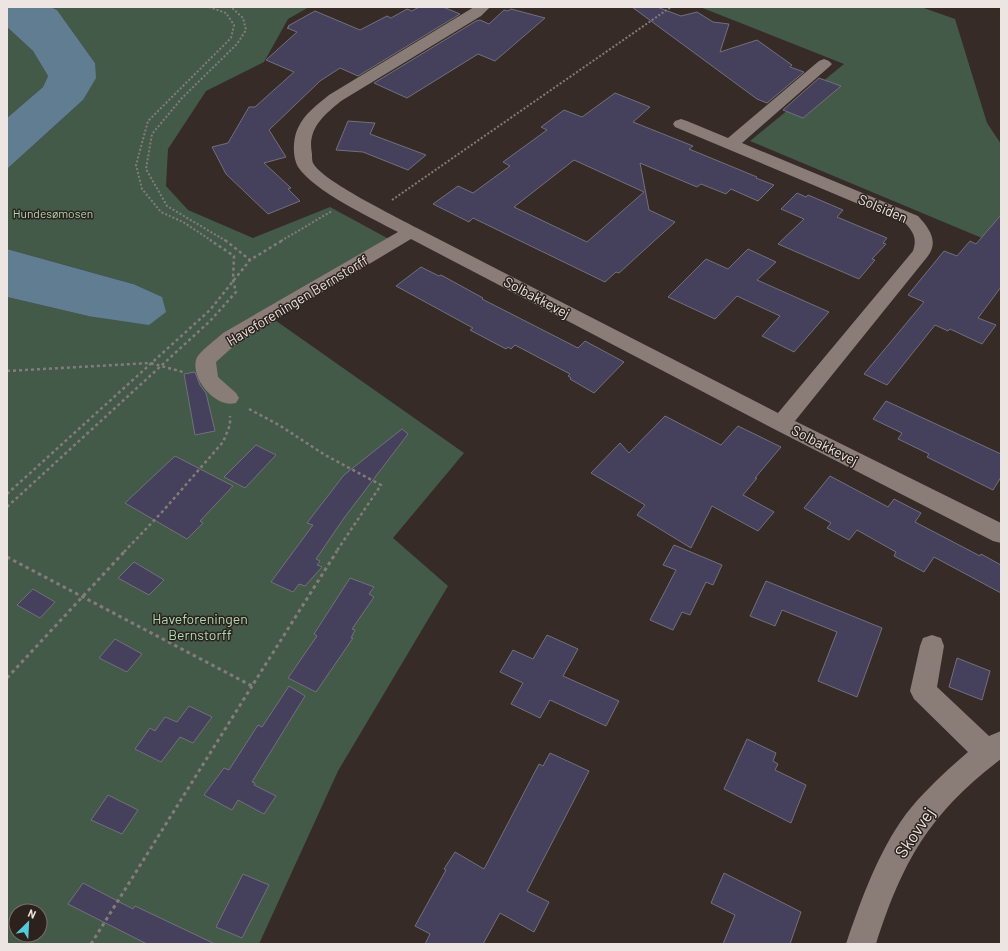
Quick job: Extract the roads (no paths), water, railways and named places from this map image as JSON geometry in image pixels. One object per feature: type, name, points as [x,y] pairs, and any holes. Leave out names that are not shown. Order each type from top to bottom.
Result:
[{"type":"street","name":"Solbakkevej","points":[[483,7],[476,13],[335,98],[316,114],[306,128],[302,146],[305,165],[321,181],[352,200],[411,232],[781,424],[1001,534]]},
{"type":"street","points":[[730,145],[824,64]]},
{"type":"street","name":"Solsiden","points":[[681,124],[912,220],[923,232],[925,242],[922,252],[781,424]]},
{"type":"street","name":"Haveforeningen Bernstorff","points":[[229,398],[208,380],[206,360],[230,338],[411,232]]},
{"type":"street","points":[[932,646],[923,691],[994,748]]},
{"type":"street","name":"Skovvej","points":[[861,944],[869,919],[900,848],[915,825],[942,793],[994,748]]},
{"type":"water","points":[[7,7],[51,7],[57,10],[95,63],[96,78],[83,100],[7,169],[7,118],[43,87],[48,76],[33,51],[7,27]]},
{"type":"water","points":[[7,249],[133,284],[162,297],[166,312],[149,325],[88,316],[7,297]]},
{"type":"park label","name":"Hundesømosen","points":[[53,213]]}]
